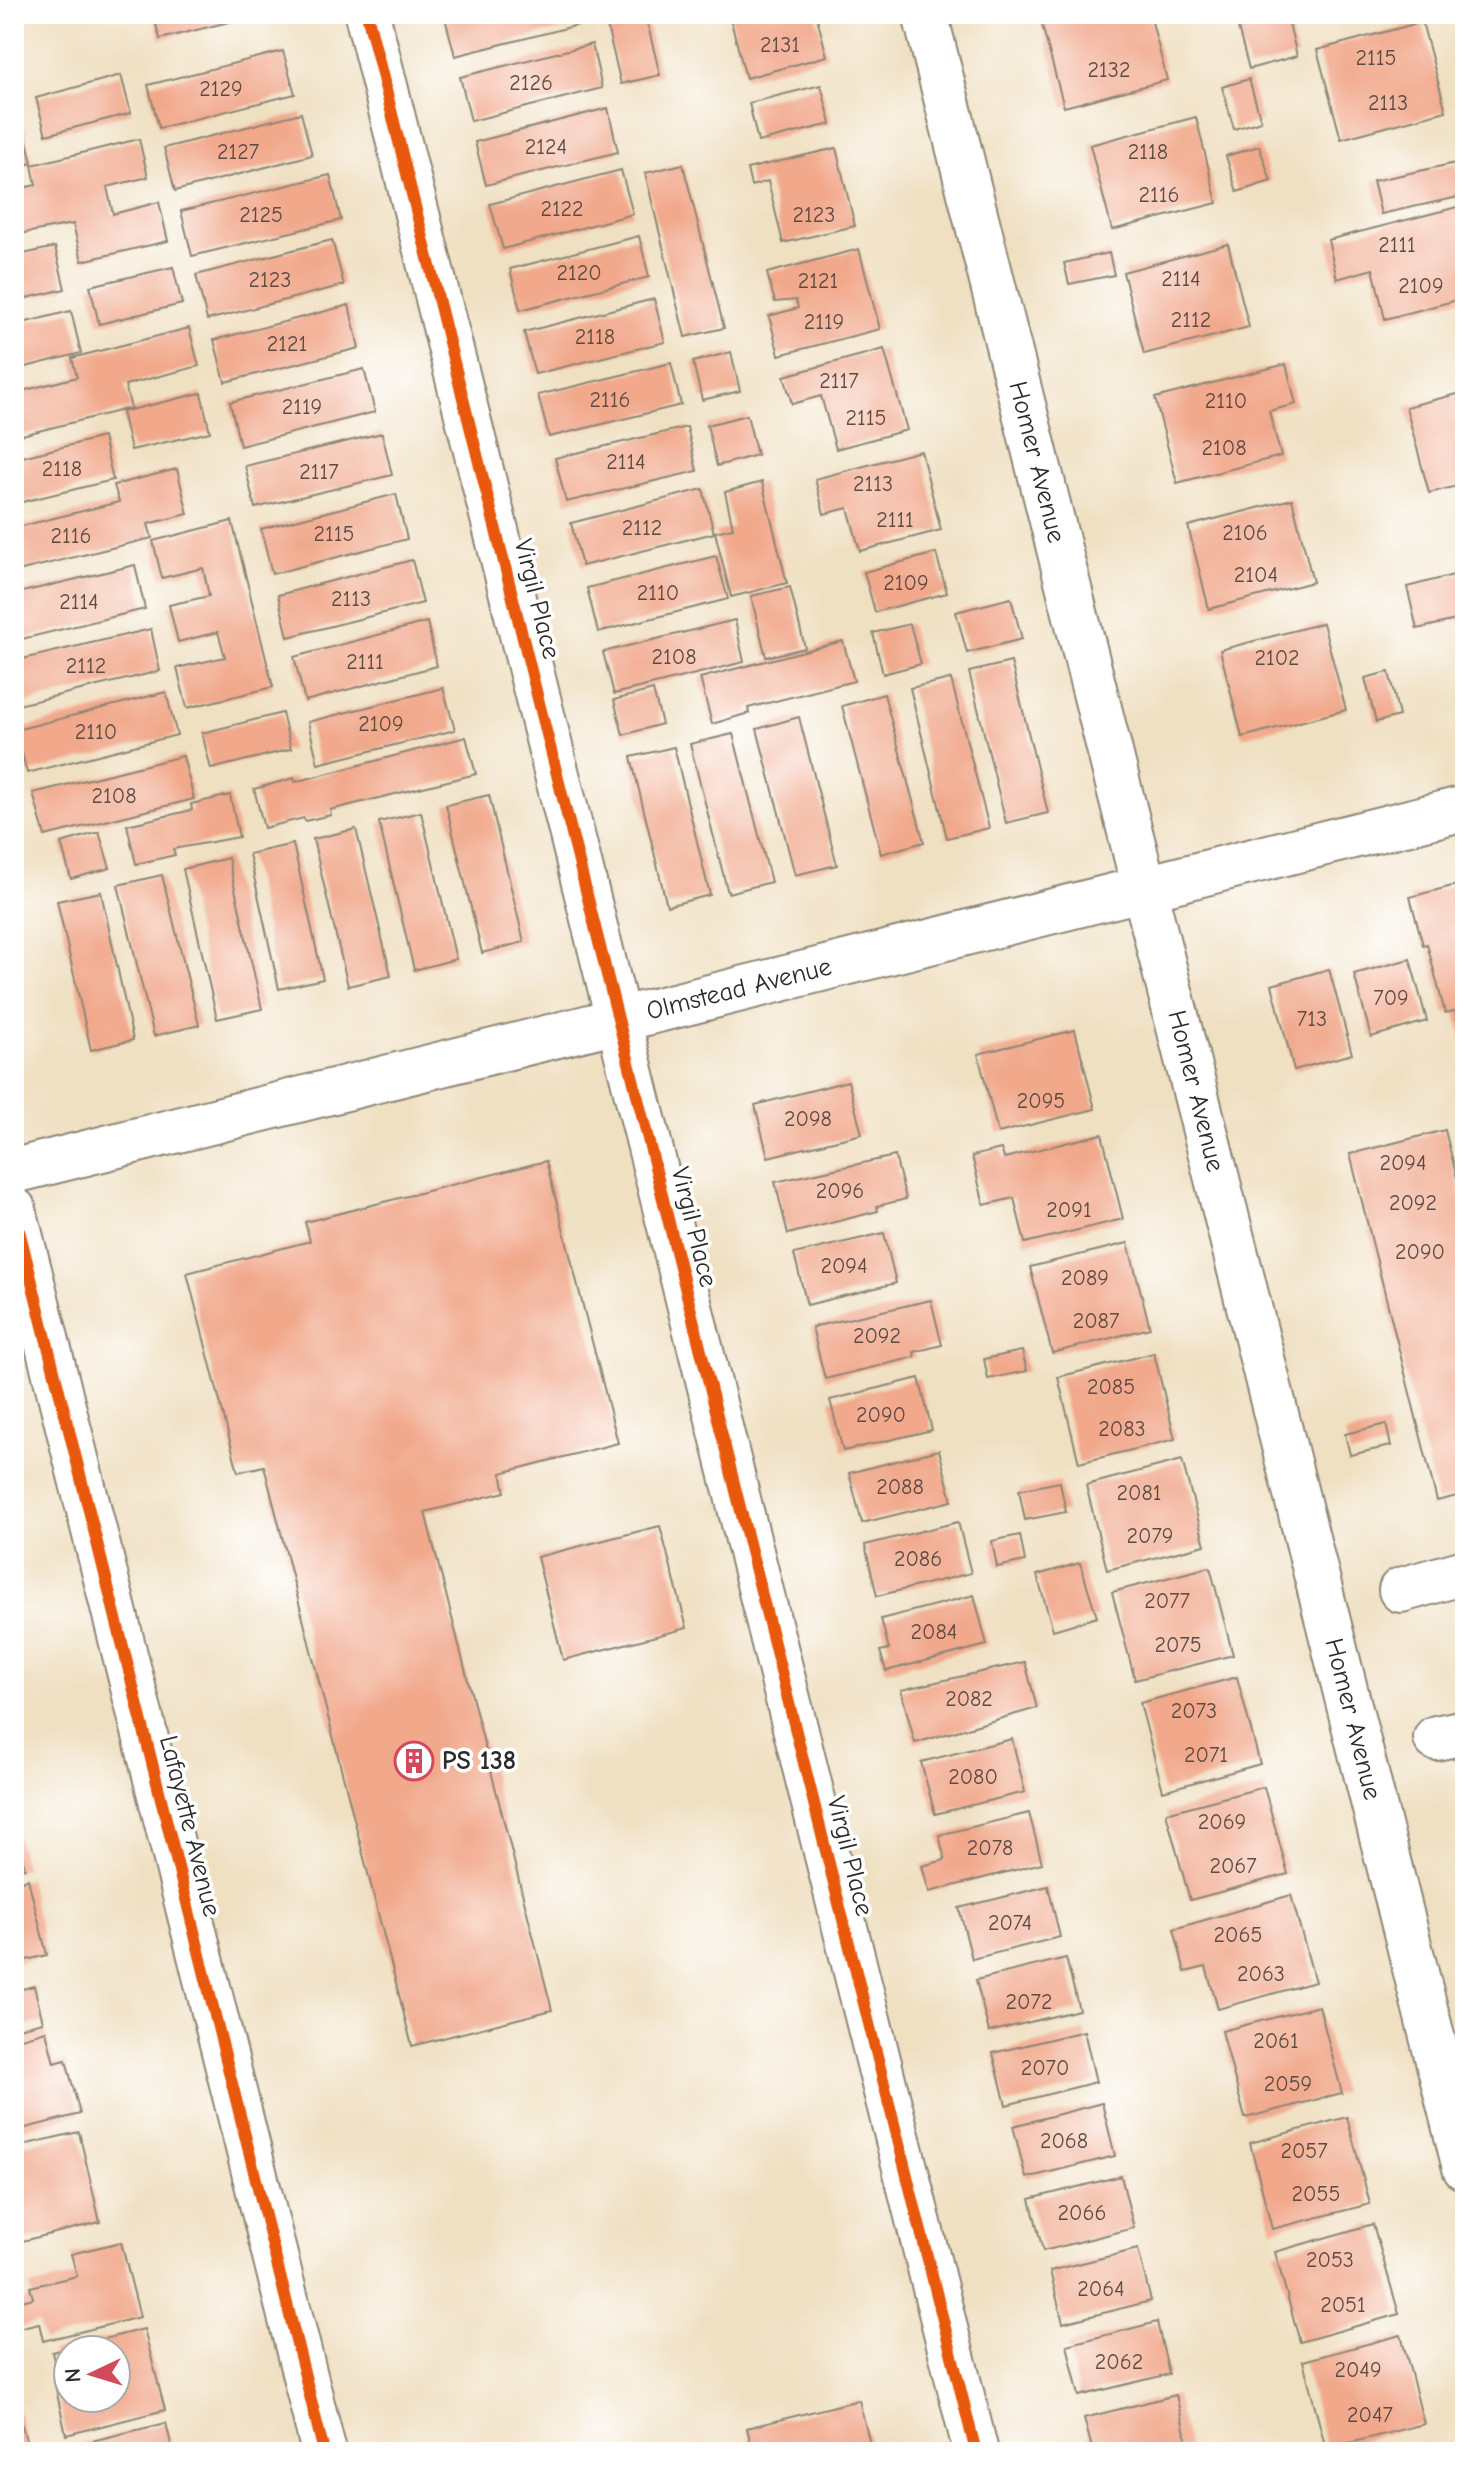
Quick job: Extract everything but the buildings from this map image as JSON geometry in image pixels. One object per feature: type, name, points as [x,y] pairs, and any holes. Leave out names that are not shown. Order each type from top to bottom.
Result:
[{"type":"street","name":"Virgil Place","points":[[367,14],[976,2452]]},
{"type":"street","name":"Homer Avenue","points":[[925,14],[1465,2168]]},
{"type":"street","name":"Olmstead Avenue","points":[[14,1171],[1465,808]]},
{"type":"street","name":"Lafayette Avenue","points":[[14,1210],[324,2452]]},
{"type":"street","points":[[1401,1590],[1465,1572]]},
{"type":"cycle path","points":[[367,14],[976,2452]]},
{"type":"cycle path","points":[[14,1210],[324,2452]]},
{"type":"place","name":"PS 138","points":[[414,1761]]}]
